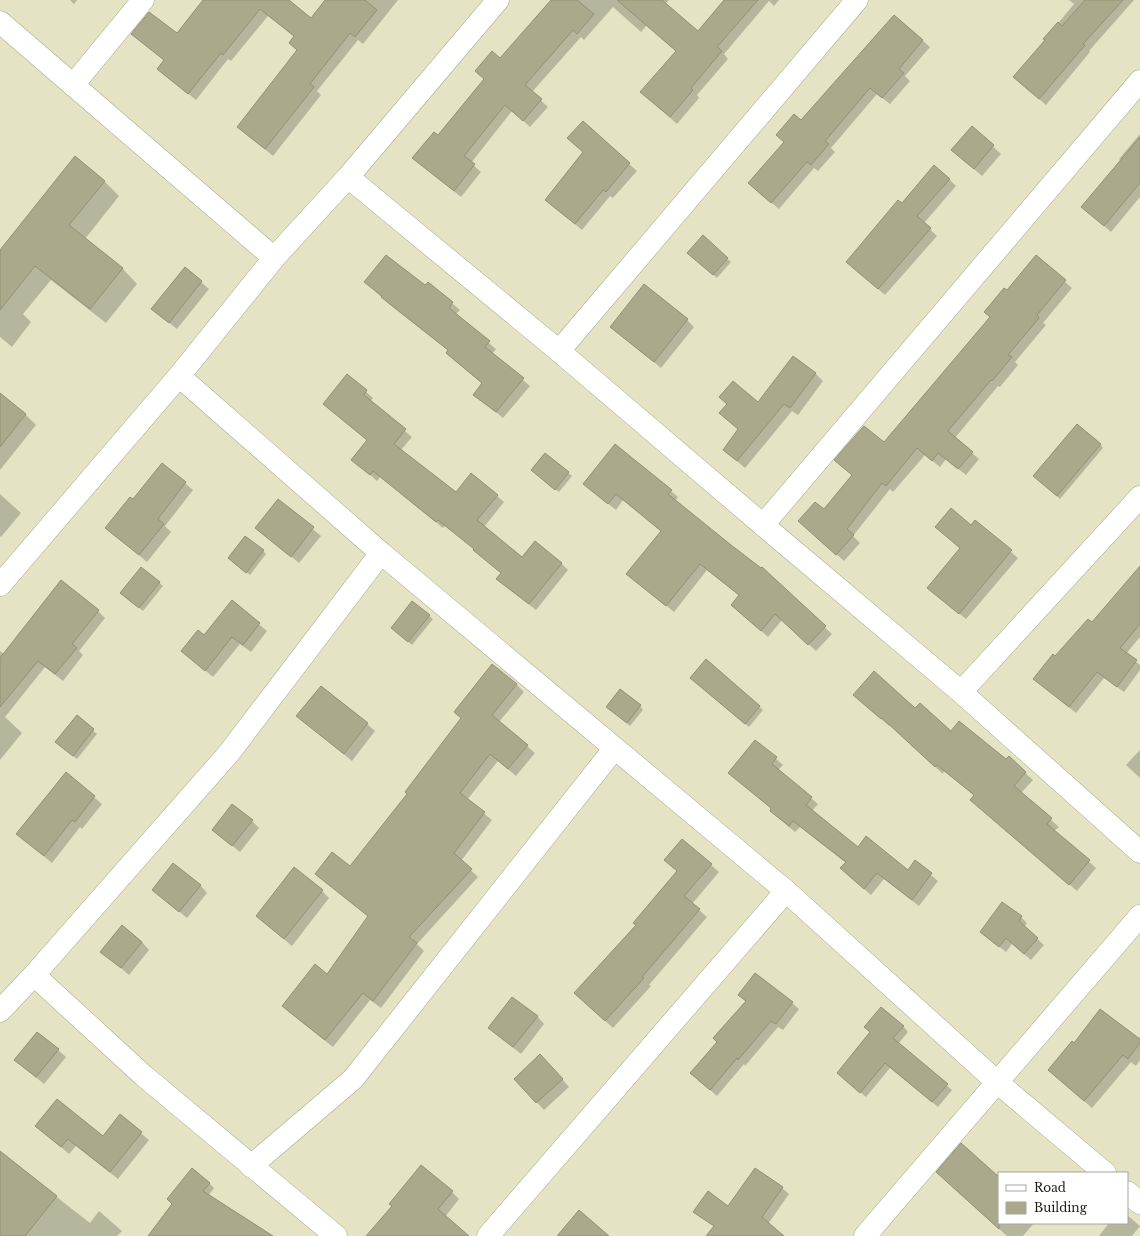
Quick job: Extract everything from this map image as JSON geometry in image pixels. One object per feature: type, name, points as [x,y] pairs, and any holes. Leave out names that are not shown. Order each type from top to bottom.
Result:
[{"type":"street","points":[[73,85],[143,0]]},
{"type":"street","points":[[0,585],[179,376],[274,258],[348,178],[498,0]]},
{"type":"street","points":[[559,351],[857,0]]},
{"type":"street","points":[[0,22],[274,258]]},
{"type":"street","points":[[763,525],[1140,81]]},
{"type":"street","points":[[348,178],[559,351],[961,692],[1140,852]]},
{"type":"street","points":[[179,376],[381,553],[786,891],[997,1082],[1104,1172]]},
{"type":"street","points":[[961,692],[1140,498]]},
{"type":"street","points":[[0,1011],[34,975],[229,753],[381,553]]},
{"type":"street","points":[[251,1166],[353,1079],[614,749]]},
{"type":"street","points":[[488,1236],[786,891]]},
{"type":"street","points":[[866,1236],[1140,916]]},
{"type":"street","points":[[34,975],[144,1076],[336,1236]]},
{"type":"street","points":[[1128,1193],[1140,1203]]},
{"type":"building","points":[[203,0],[289,0],[311,18],[325,0],[365,0],[377,10],[355,37],[350,33],[310,84],[314,87],[265,149],[237,127],[297,50],[289,43],[294,36],[260,9],[223,55],[221,53],[188,94],[157,69],[164,60],[131,34],[149,12],[177,33]]},
{"type":"building","points":[[551,0],[577,0],[594,14],[577,34],[573,30],[525,85],[542,99],[523,121],[505,105],[464,156],[475,164],[454,191],[412,158],[434,132],[438,135],[484,79],[475,71],[492,51],[500,58]]},
{"type":"building","points":[[617,0],[662,0],[698,31],[724,0],[758,0],[717,47],[722,51],[691,88],[693,90],[670,117],[640,92],[676,51]]},
{"type":"building","points":[[1085,0],[1123,0],[1083,44],[1085,45],[1039,99],[1013,77],[1045,40],[1043,39],[1058,22],[1062,26]]},
{"type":"building","points":[[894,15],[923,40],[899,69],[904,73],[882,98],[870,88],[825,141],[829,144],[811,165],[807,162],[771,203],[748,183],[784,142],[776,135],[794,114],[801,120]]},
{"type":"building","points":[[583,121],[630,163],[606,192],[603,190],[575,224],[545,200],[583,152],[567,138]]},
{"type":"building","points":[[972,126],[994,145],[974,169],[951,150]]},
{"type":"building","points":[[1140,137],[1140,183],[1104,226],[1081,207]]},
{"type":"building","points":[[75,156],[105,181],[69,225],[123,268],[90,309],[35,266],[0,310],[0,250]]},
{"type":"building","points":[[934,165],[950,179],[917,216],[931,228],[878,289],[846,262],[898,200],[902,203]]},
{"type":"building","points":[[703,235],[728,258],[713,275],[687,253]]},
{"type":"building","points":[[386,255],[425,285],[428,282],[453,302],[449,308],[490,341],[485,347],[524,378],[496,412],[473,395],[482,383],[446,353],[448,350],[364,282]]},
{"type":"building","points":[[1036,255],[1066,280],[1037,315],[1039,318],[1008,355],[1012,357],[948,431],[973,452],[958,469],[938,453],[932,461],[917,448],[886,486],[882,483],[847,529],[854,535],[836,555],[798,521],[815,502],[824,509],[852,475],[834,460],[864,426],[884,442],[990,317],[984,312],[1004,288],[1007,290]]},
{"type":"building","points":[[185,267],[202,281],[169,323],[151,309]]},
{"type":"building","points":[[644,284],[688,319],[654,362],[610,327]]},
{"type":"building","points":[[793,356],[816,373],[790,408],[784,404],[737,461],[723,450],[738,429],[719,413],[727,404],[719,397],[733,381],[758,402]]},
{"type":"building","points":[[347,374],[367,390],[364,395],[406,429],[394,444],[456,492],[471,473],[498,495],[477,520],[522,557],[535,541],[562,563],[529,604],[496,579],[501,573],[473,550],[474,549],[438,520],[436,522],[373,471],[370,475],[351,460],[367,440],[323,404]]},
{"type":"building","points":[[0,393],[26,414],[0,447]]},
{"type":"building","points":[[1077,424],[1101,444],[1057,496],[1033,476]]},
{"type":"building","points":[[615,444],[672,490],[668,494],[731,545],[761,568],[762,567],[826,626],[808,645],[775,614],[761,631],[731,605],[739,595],[700,564],[666,606],[626,574],[661,531],[616,494],[608,504],[583,484]]},
{"type":"building","points":[[545,453],[569,472],[555,490],[531,470]]},
{"type":"building","points":[[162,463],[186,482],[158,519],[164,524],[139,555],[105,528],[130,497],[133,499]]},
{"type":"building","points":[[278,499],[314,527],[291,557],[255,528]]},
{"type":"building","points":[[951,508],[971,525],[975,520],[1012,550],[959,614],[927,588],[960,548],[935,527]]},
{"type":"building","points":[[245,536],[264,550],[246,573],[228,558]]},
{"type":"building","points":[[1140,566],[1140,624],[1120,648],[1137,660],[1117,687],[1097,672],[1069,707],[1033,679],[1053,654],[1055,656],[1088,619],[1092,622]]},
{"type":"building","points":[[141,567],[160,582],[139,608],[120,593]]},
{"type":"building","points":[[61,580],[99,610],[72,644],[77,648],[55,674],[38,661],[0,707],[0,658]]},
{"type":"building","points":[[232,600],[260,623],[243,645],[232,637],[205,671],[181,651],[198,630],[204,635]]},
{"type":"building","points":[[412,601],[430,615],[408,642],[391,628]]},
{"type":"building","points":[[706,659],[760,706],[745,724],[690,678]]},
{"type":"building","points":[[492,664],[517,684],[492,715],[528,745],[508,769],[490,754],[460,793],[485,812],[454,853],[472,869],[409,937],[417,943],[373,1001],[363,993],[325,1040],[282,1006],[315,964],[327,974],[368,916],[315,874],[332,852],[350,866],[407,794],[405,792],[461,718],[454,712]]},
{"type":"building","points":[[874,671],[915,708],[920,703],[951,731],[959,721],[1006,759],[1009,756],[1026,772],[1014,786],[1052,818],[1047,824],[1090,860],[1069,885],[970,800],[974,795],[937,765],[935,767],[882,718],[881,719],[853,695]]},
{"type":"building","points":[[321,686],[368,723],[344,754],[296,716]]},
{"type":"building","points":[[620,689],[641,705],[627,723],[606,707]]},
{"type":"building","points":[[77,715],[94,729],[73,756],[55,742]]},
{"type":"building","points":[[755,740],[777,757],[772,764],[812,797],[806,805],[858,847],[866,836],[908,870],[915,860],[932,873],[912,900],[877,873],[864,889],[840,868],[846,862],[793,821],[789,826],[770,811],[771,808],[728,773]]},
{"type":"building","points":[[66,772],[95,796],[75,822],[72,820],[44,856],[16,834]]},
{"type":"building","points":[[232,804],[253,820],[232,846],[212,830]]},
{"type":"building","points":[[682,839],[712,864],[684,896],[700,909],[642,977],[644,978],[605,1021],[574,993],[636,925],[633,923],[677,871],[664,860]]},
{"type":"building","points":[[173,863],[201,885],[179,912],[152,890]]},
{"type":"building","points":[[294,867],[323,890],[284,939],[256,916]]},
{"type":"building","points":[[1002,902],[1022,916],[1019,921],[1038,938],[1024,954],[1006,938],[999,947],[980,932]]},
{"type":"building","points":[[122,925],[142,942],[121,968],[100,952]]},
{"type":"building","points":[[755,973],[793,1002],[776,1024],[771,1021],[710,1090],[690,1073],[717,1042],[713,1038],[746,1001],[738,995]]},
{"type":"building","points":[[512,997],[538,1016],[513,1047],[488,1028]]},
{"type":"building","points":[[881,1007],[904,1026],[893,1038],[948,1084],[932,1102],[885,1063],[860,1093],[837,1073],[870,1032],[864,1027]]},
{"type":"building","points":[[1100,1009],[1140,1039],[1140,1043],[1128,1059],[1123,1055],[1084,1101],[1048,1070],[1072,1041],[1074,1043]]},
{"type":"building","points":[[37,1032],[59,1049],[36,1077],[14,1060]]},
{"type":"building","points":[[540,1054],[563,1079],[536,1103],[514,1079]]},
{"type":"building","points":[[57,1099],[103,1136],[120,1114],[142,1132],[110,1172],[68,1139],[61,1147],[35,1126]]},
{"type":"building","points":[[961,1143],[998,1176],[999,1229],[936,1172]]},
{"type":"building","points":[[0,1151],[57,1196],[25,1236],[0,1236]]},
{"type":"building","points":[[421,1165],[453,1191],[438,1209],[469,1236],[366,1236],[392,1206],[389,1204]]},
{"type":"building","points":[[192,1168],[210,1183],[203,1191],[273,1236],[148,1236],[172,1204],[167,1199]]},
{"type":"building","points":[[755,1168],[783,1187],[762,1217],[784,1236],[706,1236],[714,1226],[693,1212],[708,1191],[728,1206]]},
{"type":"building","points":[[579,1210],[609,1236],[557,1236]]}]
